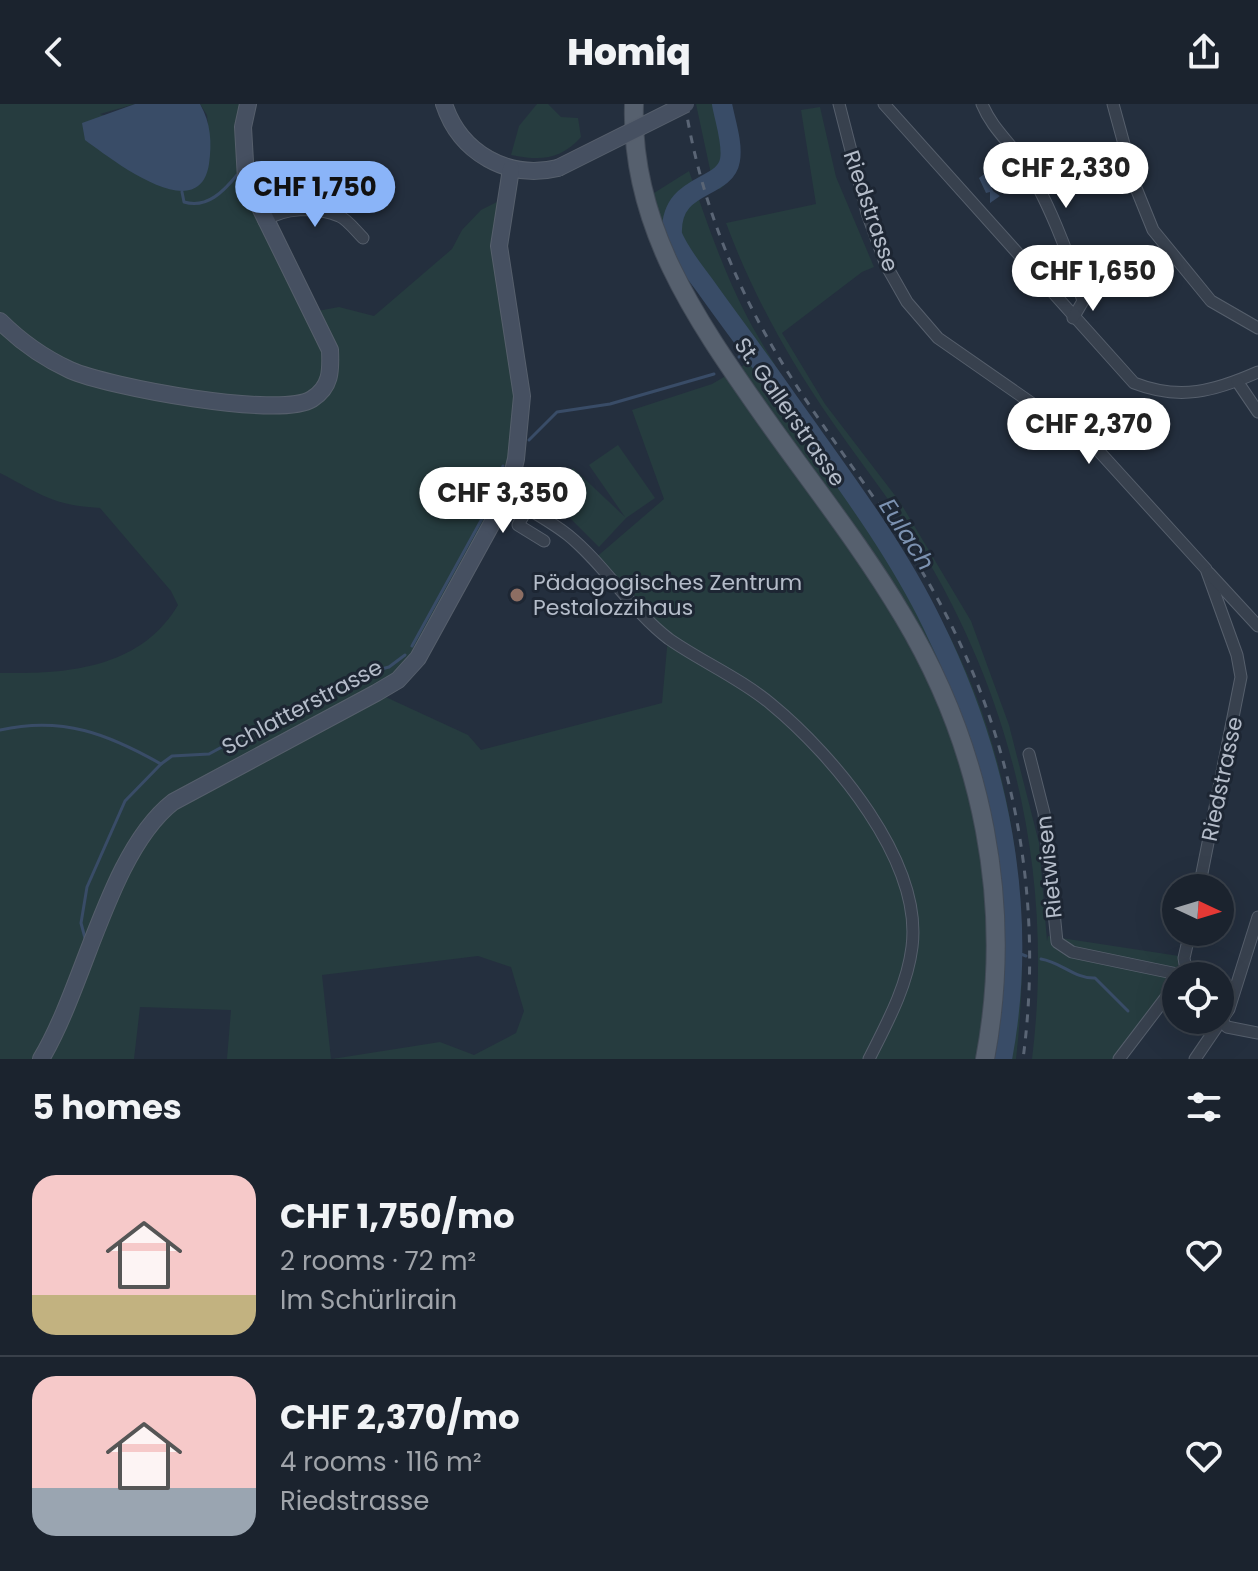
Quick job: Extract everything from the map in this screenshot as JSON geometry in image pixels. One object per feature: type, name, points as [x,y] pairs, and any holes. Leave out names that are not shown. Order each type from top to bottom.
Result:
[{"type":"main road","name":"St. Gallerstrasse","points":[[634,104],[637,162],[648,210],[682,295],[890,594],[950,707],[977,792],[992,874],[995,988],[985,1059]]},
{"type":"street","points":[[0,321],[38,352],[71,370],[112,385],[261,407],[290,406],[310,400],[326,387],[331,373],[330,350],[246,179],[243,127],[248,104]]},
{"type":"street","points":[[444,104],[468,144],[484,157],[511,169],[534,172],[558,168],[686,104]]},
{"type":"street","name":"Riedstrasse","points":[[839,104],[867,213],[886,265],[907,302],[938,338],[1096,448],[1206,569],[1241,677],[1202,874]]},
{"type":"street","points":[[884,104],[1134,383],[1187,395],[1258,372]]},
{"type":"street","points":[[982,104],[994,128],[1022,161],[1061,240],[1083,301],[1073,318]]},
{"type":"street","points":[[1113,104],[1136,188],[1153,230],[1211,301],[1258,328]]},
{"type":"street","name":"Schlatterstrasse","points":[[41,1059],[66,1009],[130,854],[157,814],[173,802],[376,693],[406,673],[507,496],[516,459],[522,396],[499,246],[511,169]]},
{"type":"street","points":[[264,221],[278,211],[322,212],[340,216],[363,238]]},
{"type":"street","points":[[1237,381],[1258,412]]},
{"type":"street","points":[[507,496],[568,535],[668,638],[769,702],[793,723],[816,744],[878,829],[906,885],[913,945],[893,1012],[869,1059]]},
{"type":"street","points":[[527,509],[518,525],[544,541]]},
{"type":"street","points":[[1206,569],[1258,626]]},
{"type":"street","name":"Rietwisen","points":[[1029,754],[1044,813],[1057,942],[1072,952],[1162,971]]},
{"type":"street","points":[[1234,996],[1258,917]]},
{"type":"street","points":[[1119,1059],[1162,1002]]},
{"type":"street","points":[[1234,1028],[1258,1033]]},
{"type":"street","points":[[1195,1059],[1212,1034]]},
{"type":"green space","points":[[0,104],[135,104],[100,114],[210,151],[207,115],[200,104],[248,104],[246,179],[312,312],[339,307],[374,316],[452,249],[462,230],[481,210],[497,202],[504,204],[501,223],[521,374],[507,496],[418,658],[377,693],[468,735],[481,750],[662,703],[668,637],[593,560],[664,499],[632,410],[712,384],[753,360],[676,262],[666,240],[654,193],[689,171],[720,256],[748,318],[781,375],[925,591],[970,680],[1003,785],[1020,893],[1021,1004],[1016,1059],[332,1059],[440,1042],[474,1055],[516,1033],[524,1011],[511,967],[478,956],[322,975],[331,1059],[227,1059],[231,1010],[140,1007],[134,1059],[0,1059],[0,673],[76,669],[123,655],[144,643],[178,605],[171,591],[100,508],[58,501],[0,473]]},
{"type":"green space","points":[[537,104],[548,104],[561,117],[578,118],[581,137],[565,150],[549,157],[511,155],[519,126]]},
{"type":"green space","points":[[696,104],[731,104],[738,139],[738,160],[735,171],[720,189],[714,188]]},
{"type":"green space","points":[[820,107],[836,177],[874,267],[862,272],[782,333],[825,404],[900,502],[971,621],[1009,725],[1039,843],[1047,941],[1048,936],[1179,956],[1178,962],[1162,962],[1162,994],[1113,1059],[1032,1059],[1038,989],[1037,921],[1030,852],[1018,786],[1000,720],[976,656],[946,593],[892,504],[800,373],[759,300],[726,223],[816,204],[801,110]]},
{"type":"green space","points":[[618,445],[655,498],[626,518],[599,547],[547,495],[573,468],[625,517],[589,465]]},
{"type":"water","points":[[135,104],[200,104],[210,141],[209,164],[202,182],[189,190],[172,190],[133,173],[85,140],[82,123]]},
{"type":"water","points":[[992,168],[994,173],[988,179],[993,191],[1000,196],[990,203],[990,192],[986,193],[979,178]]},
{"type":"waterway","name":"Eulach","points":[[722,104],[730,139],[730,160],[726,170],[679,205],[673,218],[672,235],[688,264],[881,534],[932,623],[955,674],[991,781],[1003,836],[1010,891],[1010,1003],[1002,1059]]},
{"type":"waterway","points":[[182,192],[184,202],[207,201],[237,175]]},
{"type":"waterway","points":[[739,357],[750,349]]},
{"type":"waterway","points":[[529,440],[557,412],[610,404],[714,374]]},
{"type":"waterway","points":[[412,646],[489,506],[503,466]]},
{"type":"waterway","points":[[85,938],[81,923],[87,887],[125,801],[161,764],[172,756],[209,754],[351,677],[389,667],[405,655]]},
{"type":"waterway","points":[[0,730],[44,725],[84,730],[122,744],[161,764]]},
{"type":"waterway","points":[[1013,951],[1026,956]]},
{"type":"waterway","points":[[1041,959],[1081,976],[1095,978],[1128,1011]]},
{"type":"railway","points":[[685,104],[711,210],[753,311],[805,398],[918,565],[950,622],[976,680],[997,741],[1013,803],[1024,866],[1029,930],[1029,994],[1023,1059]]},
{"type":"place","name":"Pädagogisches Zentrum Pestalozzihaus","points":[[517,595]]}]
